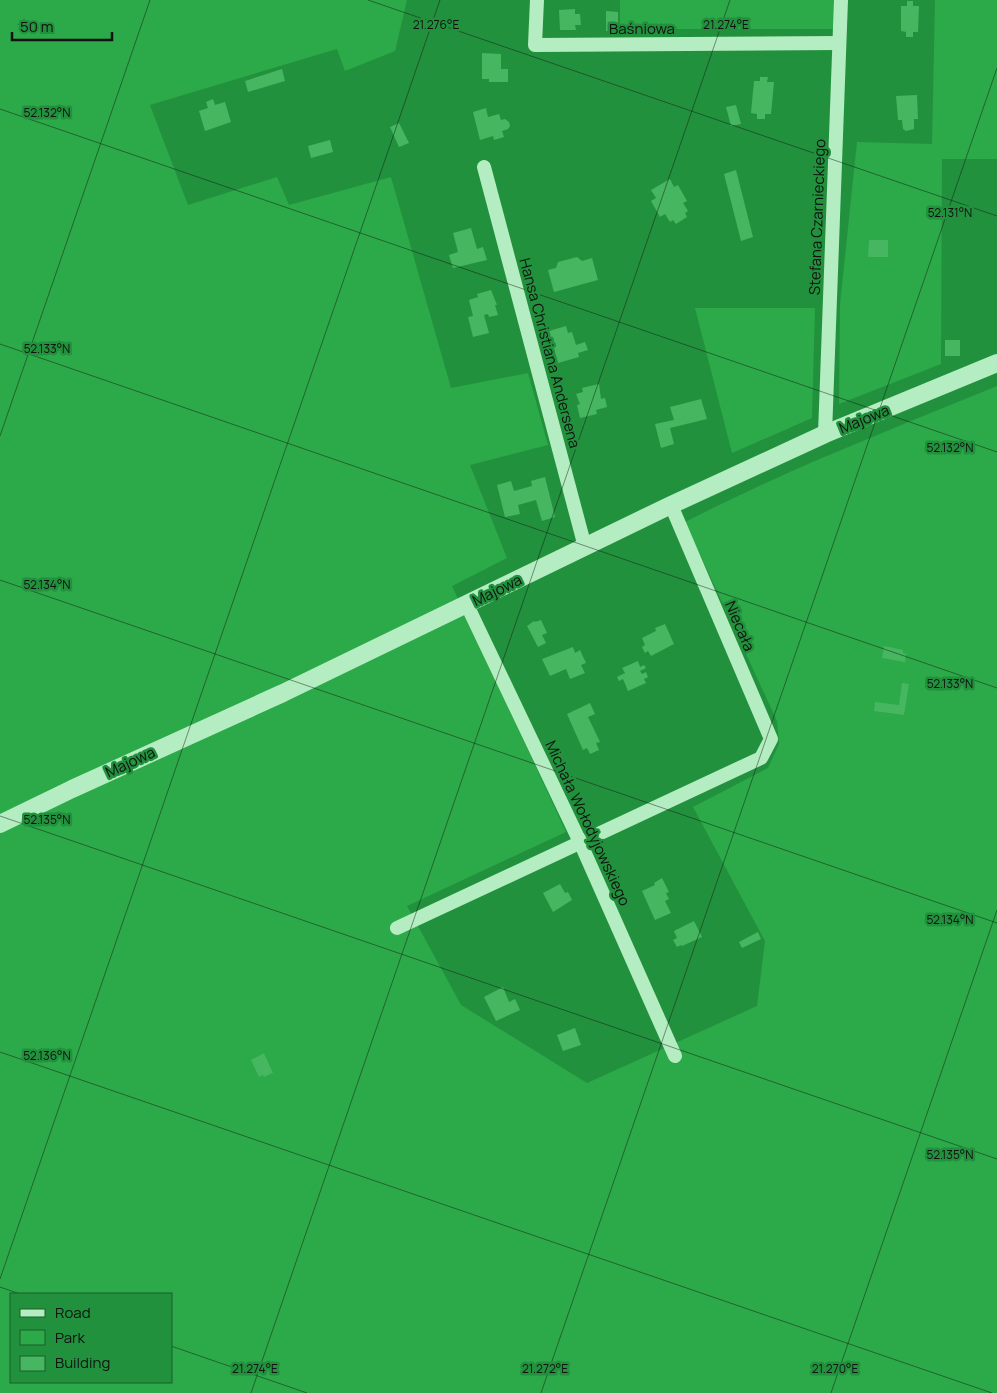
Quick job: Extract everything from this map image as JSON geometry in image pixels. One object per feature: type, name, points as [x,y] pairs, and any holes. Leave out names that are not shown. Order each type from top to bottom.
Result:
[{"type":"street","name":"Baśniowa","points":[[537,0],[535,44],[839,43]]},
{"type":"street","name":"Stefana Czarnieckiego","points":[[825,434],[841,0]]},
{"type":"street","name":"Hansa Christiana Andersena","points":[[484,167],[585,547]]},
{"type":"street","name":"Majowa","points":[[0,824],[282,693],[671,505],[825,434],[997,364]]},
{"type":"street","name":"Niecała","points":[[580,842],[760,758],[771,739],[671,505]]},
{"type":"street","name":"Michała Wołodyjowskiego","points":[[467,605],[580,842],[675,1056]]},
{"type":"street","points":[[397,928],[580,842]]},
{"type":"green space","points":[[0,0],[407,0],[395,51],[345,71],[337,49],[150,105],[188,205],[277,177],[289,205],[391,177],[451,388],[528,373],[548,445],[470,465],[507,558],[452,586],[566,832],[407,906],[461,1005],[587,1083],[757,1006],[765,941],[693,807],[768,768],[779,744],[777,721],[685,522],[800,467],[997,386],[997,1393],[0,1393]]},
{"type":"green space","points":[[620,0],[835,0],[834,29],[620,29]]},
{"type":"green space","points":[[935,0],[997,0],[997,159],[942,159],[941,364],[839,404],[840,304],[857,142],[932,144]]},
{"type":"green space","points":[[695,308],[815,308],[812,418],[732,453]]},
{"type":"building","points":[[907,1],[913,1],[913,6],[919,6],[918,32],[913,32],[913,37],[906,37],[906,32],[901,31],[901,6],[907,6]]},
{"type":"building","points":[[575,9],[575,14],[580,14],[581,25],[575,25],[576,30],[560,30],[559,10]]},
{"type":"building","points":[[606,11],[618,12],[618,31],[606,31]]},
{"type":"building","points":[[482,53],[501,54],[501,69],[508,69],[508,82],[489,82],[489,79],[482,79]]},
{"type":"building","points":[[282,69],[285,81],[248,92],[245,81]]},
{"type":"building","points":[[760,77],[768,77],[767,82],[774,82],[771,114],[765,114],[765,119],[757,119],[757,114],[751,113],[754,81],[760,81]]},
{"type":"building","points":[[917,95],[918,119],[914,119],[914,129],[906,131],[903,129],[902,120],[898,120],[896,96]]},
{"type":"building","points":[[213,99],[215,105],[225,102],[231,122],[205,131],[199,111],[208,108],[206,102]]},
{"type":"building","points":[[736,105],[741,124],[731,126],[726,107]]},
{"type":"building","points":[[486,108],[488,117],[499,114],[501,120],[505,119],[509,122],[510,126],[508,129],[502,131],[504,137],[494,140],[493,136],[480,140],[473,112]]},
{"type":"building","points":[[399,123],[409,143],[399,147],[390,127]]},
{"type":"building","points":[[330,140],[333,152],[311,158],[308,146]]},
{"type":"building","points":[[736,170],[753,237],[741,241],[724,174]]},
{"type":"building","points":[[670,179],[674,187],[678,185],[687,201],[683,203],[688,211],[685,213],[687,217],[676,224],[673,220],[670,222],[665,214],[660,217],[651,201],[656,198],[651,190]]},
{"type":"building","points":[[471,228],[477,249],[483,247],[487,260],[453,268],[449,255],[458,252],[453,233]]},
{"type":"building","points":[[869,240],[888,240],[888,257],[868,257]]},
{"type":"building","points":[[577,257],[582,261],[592,258],[598,280],[554,292],[548,270],[556,268],[558,262]]},
{"type":"building","points":[[491,290],[497,305],[495,305],[498,315],[489,317],[488,314],[484,315],[489,333],[473,337],[468,317],[473,316],[469,300],[478,297],[477,294]]},
{"type":"building","points":[[566,326],[568,333],[572,332],[576,345],[585,342],[588,350],[578,353],[579,357],[558,363],[549,331]]},
{"type":"building","points":[[945,340],[960,340],[960,356],[945,356]]},
{"type":"building","points":[[599,384],[601,399],[605,398],[607,407],[596,410],[597,414],[580,418],[577,405],[580,404],[576,394],[583,392],[582,388]]},
{"type":"building","points":[[701,399],[707,419],[670,428],[674,444],[661,448],[655,424],[674,420],[670,407]]},
{"type":"building","points":[[545,477],[555,517],[542,521],[536,500],[518,505],[520,514],[505,517],[497,485],[511,481],[514,491],[532,486],[531,481]]},
{"type":"building","points":[[541,620],[547,633],[542,635],[546,643],[538,647],[527,626],[534,621]]},
{"type":"building","points":[[665,624],[674,644],[651,656],[648,651],[645,653],[642,647],[645,645],[642,638],[656,631],[655,628]]},
{"type":"building","points":[[884,646],[903,650],[903,653],[906,654],[905,662],[882,658]]},
{"type":"building","points":[[573,647],[575,653],[580,650],[586,663],[581,665],[585,673],[570,679],[566,669],[550,676],[542,659]]},
{"type":"building","points":[[638,661],[640,667],[644,665],[646,668],[640,671],[642,674],[646,672],[648,677],[644,679],[646,683],[628,691],[623,679],[619,681],[617,677],[625,673],[622,668]]},
{"type":"building","points":[[902,683],[909,684],[904,715],[874,711],[875,702],[899,705]]},
{"type":"building","points":[[590,703],[595,714],[588,717],[600,742],[596,743],[599,750],[590,754],[587,748],[583,750],[567,714]]},
{"type":"building","points":[[662,878],[669,892],[666,893],[669,899],[665,901],[671,913],[655,920],[642,891],[655,885],[654,883]]},
{"type":"building","points":[[560,884],[565,893],[568,892],[572,900],[553,912],[543,893]]},
{"type":"building","points":[[694,921],[702,937],[677,947],[673,940],[677,938],[674,931]]},
{"type":"building","points":[[758,932],[761,939],[742,948],[739,942]]},
{"type":"building","points":[[503,987],[509,1002],[515,999],[520,1010],[496,1021],[484,997]]},
{"type":"building","points":[[575,1028],[581,1045],[563,1051],[557,1035]]},
{"type":"building","points":[[264,1053],[273,1073],[259,1077],[251,1060]]}]
